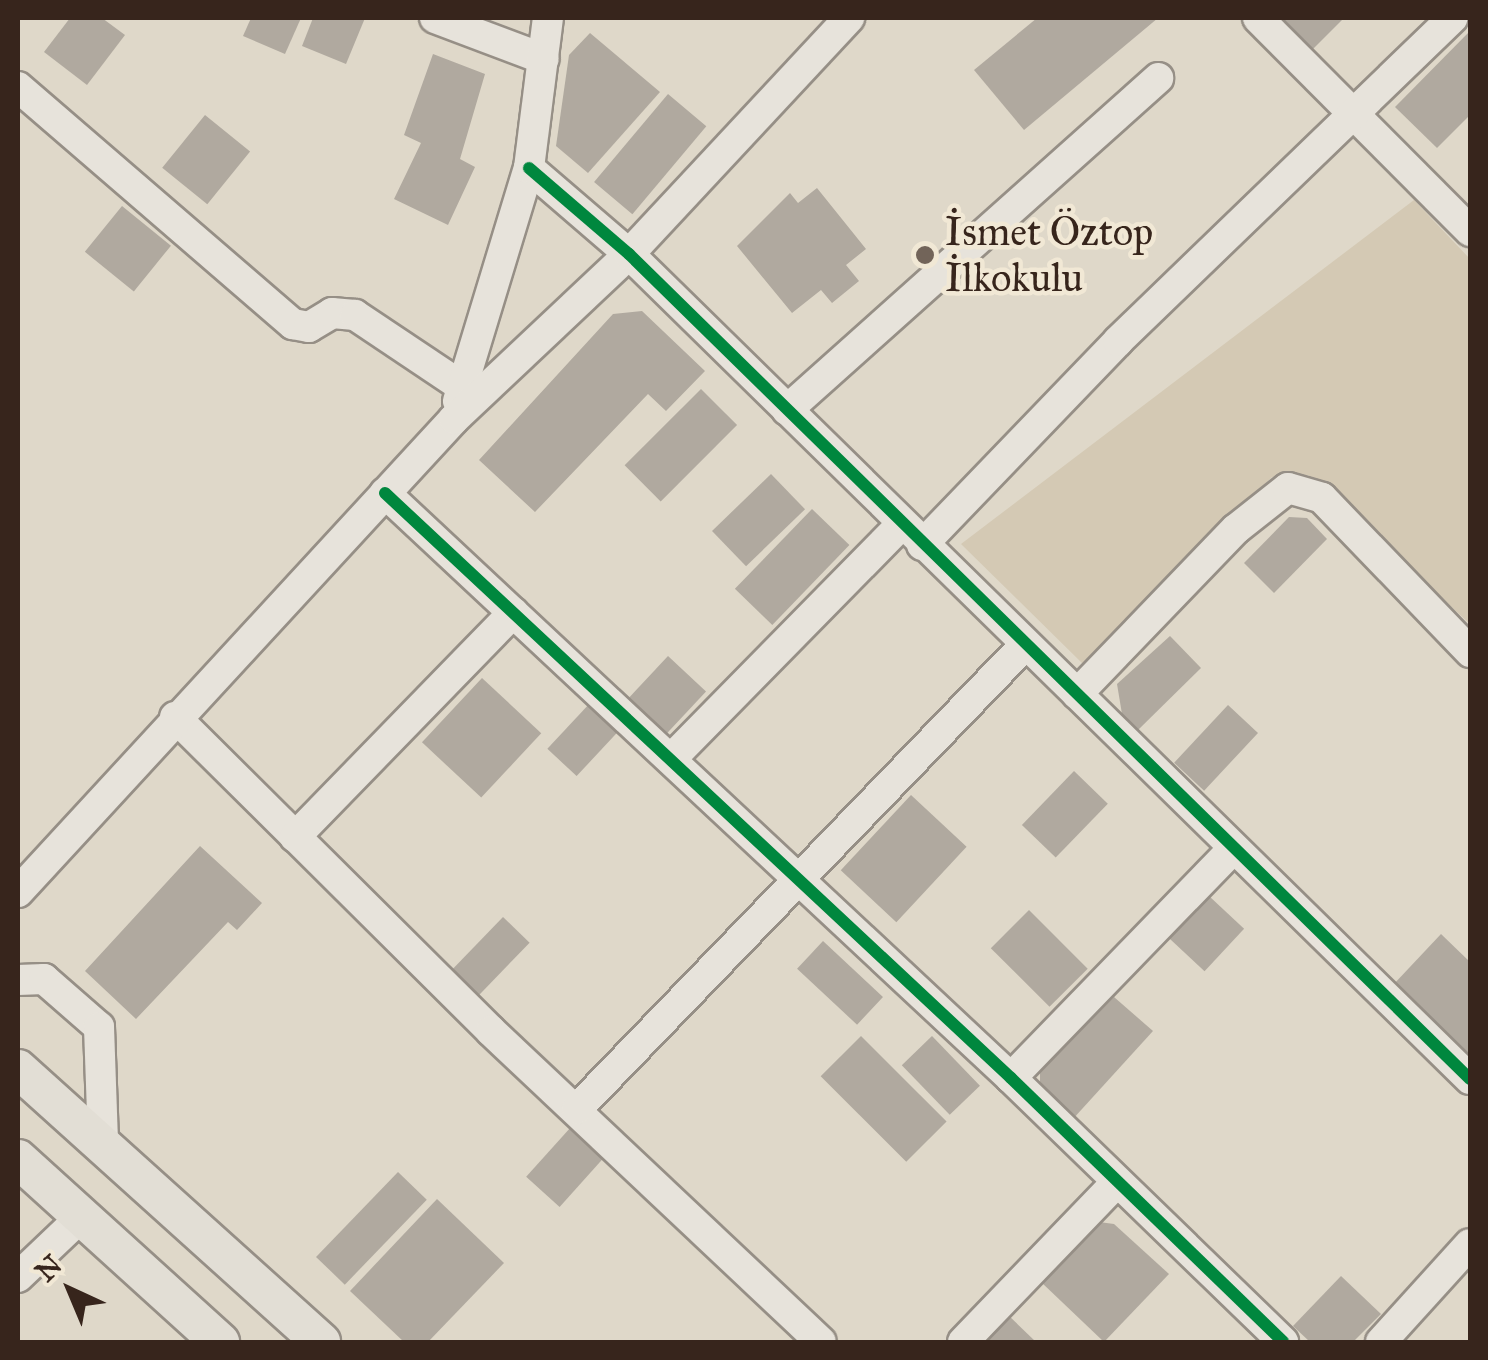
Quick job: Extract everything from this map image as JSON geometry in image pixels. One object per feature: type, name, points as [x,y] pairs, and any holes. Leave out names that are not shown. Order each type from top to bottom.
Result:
[{"type":"main road","points":[[18,1069],[321,1342]]},
{"type":"main road","points":[[18,1159],[220,1342]]},
{"type":"street","points":[[436,18],[544,59]]},
{"type":"street","points":[[454,419],[529,168],[548,18]]},
{"type":"street","points":[[18,892],[174,717],[454,419],[629,254],[849,18]]},
{"type":"street","points":[[1258,18],[1470,231]]},
{"type":"street","points":[[670,759],[1118,341],[1452,18]]},
{"type":"street","points":[[787,410],[1158,78]]},
{"type":"street","points":[[18,87],[293,324],[310,327],[332,314],[355,315],[461,386]]},
{"type":"street","points":[[529,168],[629,254],[1024,646],[1470,1079]]},
{"type":"street","points":[[1077,694],[1236,529],[1288,488],[1322,498],[1470,652]]},
{"type":"street","points":[[384,493],[1011,1078],[1283,1342]]},
{"type":"street","points":[[295,837],[513,612]]},
{"type":"street","points":[[577,1109],[1024,646]]},
{"type":"street","points":[[174,717],[822,1342]]},
{"type":"street","points":[[1011,1078],[1234,848]]},
{"type":"street","points":[[18,980],[44,979],[98,1027],[102,1144]]},
{"type":"street","points":[[963,1342],[1116,1183]]},
{"type":"street","points":[[18,1277],[81,1217]]},
{"type":"street","points":[[1381,1342],[1470,1244]]},
{"type":"shaded area","points":[[1414,200],[1470,259],[1470,624],[1308,475],[1272,477],[1083,664],[961,544]]},
{"type":"building","points":[[70,18],[102,18],[125,35],[87,85],[44,52]]},
{"type":"building","points":[[251,18],[301,18],[285,54],[243,36]]},
{"type":"building","points":[[313,18],[365,18],[346,64],[302,46]]},
{"type":"building","points":[[1037,18],[1158,18],[1024,130],[974,70]]},
{"type":"building","points":[[1280,18],[1344,18],[1313,49]]},
{"type":"building","points":[[1470,31],[1470,115],[1437,148],[1395,107]]},
{"type":"building","points":[[590,33],[660,92],[588,173],[556,146],[569,55]]},
{"type":"building","points":[[433,54],[485,74],[460,159],[475,167],[448,225],[394,199],[421,143],[404,135]]},
{"type":"building","points":[[668,94],[706,126],[632,214],[594,182]]},
{"type":"building","points":[[205,115],[250,152],[207,204],[162,168]]},
{"type":"building","points":[[817,188],[866,249],[846,265],[859,281],[832,303],[821,290],[792,313],[737,246],[790,193],[798,203]]},
{"type":"building","points":[[122,206],[171,246],[134,291],[85,252]]},
{"type":"building","points":[[642,311],[705,371],[666,411],[648,394],[535,512],[479,460],[613,314]]},
{"type":"building","points":[[701,389],[737,425],[661,501],[625,465]]},
{"type":"building","points":[[771,474],[805,509],[746,566],[712,531]]},
{"type":"building","points":[[812,509],[849,545],[772,625],[735,589]]},
{"type":"building","points":[[1289,517],[1307,518],[1327,539],[1274,593],[1244,563]]},
{"type":"building","points":[[1170,636],[1201,668],[1138,730],[1122,714],[1117,684]]},
{"type":"building","points":[[668,656],[706,691],[664,736],[626,701]]},
{"type":"building","points":[[482,678],[541,733],[481,798],[422,742]]},
{"type":"building","points":[[591,702],[620,729],[577,776],[547,749]]},
{"type":"building","points":[[1228,705],[1258,733],[1204,791],[1174,763]]},
{"type":"building","points":[[1074,771],[1108,804],[1056,858],[1022,825]]},
{"type":"building","points":[[911,795],[967,847],[896,922],[841,870]]},
{"type":"building","points":[[200,846],[262,903],[237,930],[228,922],[136,1019],[85,971]]},
{"type":"building","points":[[1209,896],[1244,929],[1205,971],[1169,938]]},
{"type":"building","points":[[1029,910],[1088,969],[1050,1007],[991,948]]},
{"type":"building","points":[[503,917],[530,943],[474,1000],[447,975]]},
{"type":"building","points":[[1441,934],[1470,962],[1470,1063],[1393,985]]},
{"type":"building","points":[[823,941],[883,997],[857,1025],[797,969]]},
{"type":"building","points":[[1114,997],[1153,1031],[1072,1120],[1040,1087],[1040,1071]]},
{"type":"building","points":[[861,1036],[947,1122],[906,1162],[821,1076]]},
{"type":"building","points":[[932,1036],[980,1086],[950,1115],[902,1065]]},
{"type":"building","points":[[571,1127],[604,1157],[560,1207],[526,1177]]},
{"type":"building","points":[[398,1172],[427,1200],[345,1285],[316,1257]]},
{"type":"building","points":[[437,1199],[504,1263],[428,1342],[404,1342],[350,1291]]},
{"type":"building","points":[[1099,1222],[1114,1224],[1169,1274],[1104,1342],[1041,1282]]},
{"type":"building","points":[[1341,1276],[1381,1314],[1353,1342],[1310,1342],[1293,1326]]},
{"type":"building","points":[[1007,1314],[1036,1342],[979,1342]]},
{"type":"cycle path","points":[[529,168],[629,254],[1470,1079]]},
{"type":"cycle path","points":[[385,493],[1011,1078],[1283,1342]]},
{"type":"place","name":"İsmet Öztop İlkokulu","points":[[925,255]]}]
